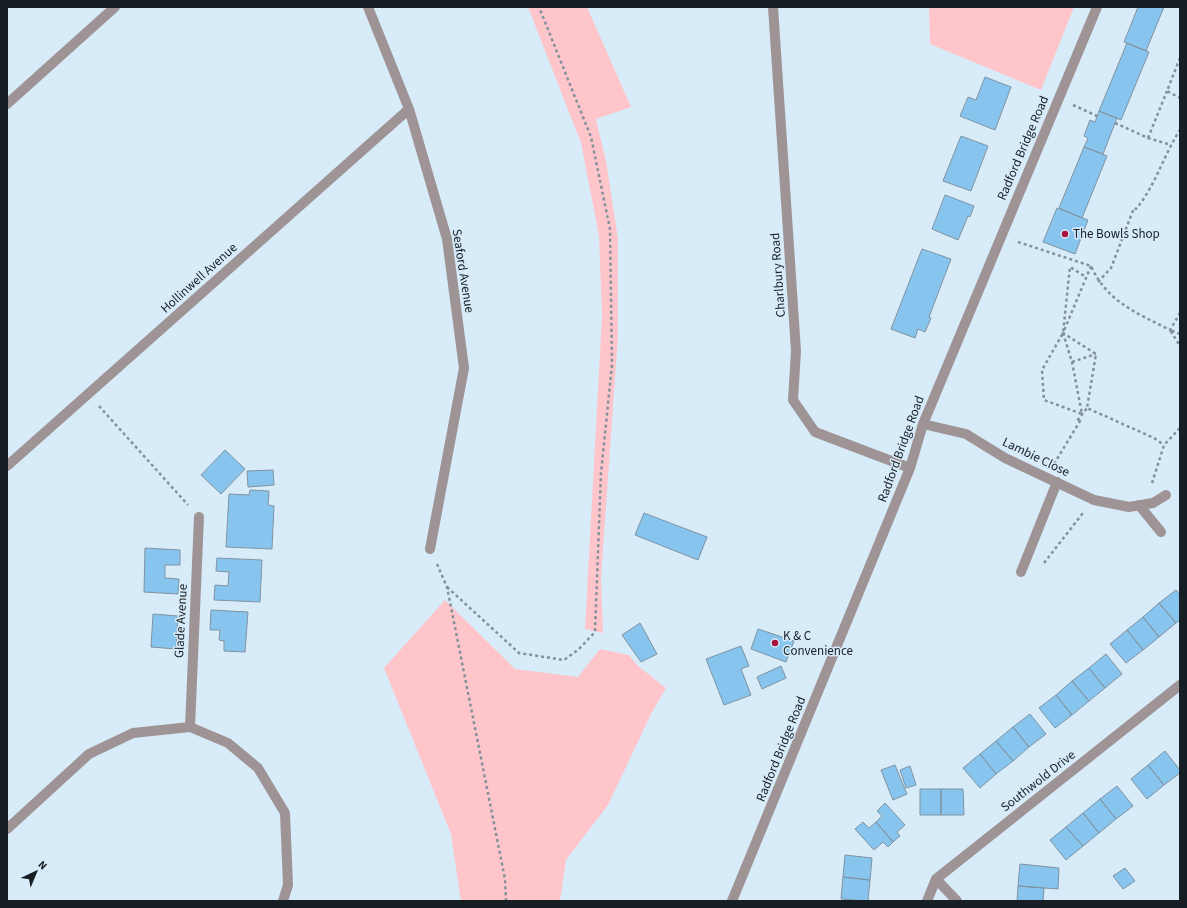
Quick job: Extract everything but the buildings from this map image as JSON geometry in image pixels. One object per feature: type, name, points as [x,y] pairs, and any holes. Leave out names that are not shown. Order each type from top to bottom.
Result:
[{"type":"street","points":[[7,104],[115,7]]},
{"type":"street","name":"Seaford Avenue","points":[[368,7],[409,109],[447,239],[464,368],[430,549]]},
{"type":"street","name":"Charlbury Road","points":[[773,7],[796,350],[793,400],[815,432],[910,468]]},
{"type":"street","name":"Radford Bridge Road","points":[[732,901],[910,468],[923,424],[1000,236],[1097,7]]},
{"type":"street","name":"Hollinwell Avenue","points":[[7,466],[409,109]]},
{"type":"street","name":"Lambie Close","points":[[923,424],[966,434],[1005,458],[1094,500],[1129,507],[1153,503],[1166,495]]},
{"type":"street","points":[[1021,572],[1057,482]]},
{"type":"street","points":[[1139,506],[1161,532]]},
{"type":"street","name":"Glade Avenue","points":[[190,727],[199,517]]},
{"type":"street","name":"Southwold Drive","points":[[936,879],[1180,685]]},
{"type":"street","points":[[7,829],[88,754],[133,733],[190,727],[228,743],[258,768],[285,813],[288,885],[284,901]]},
{"type":"street","points":[[927,901],[936,879],[957,901]]},
{"type":"path","points":[[447,587],[519,653],[564,660],[579,649],[595,632],[601,473],[612,365],[610,229],[591,137],[538,7]]},
{"type":"path","points":[[1148,138],[1180,58]]},
{"type":"path","points":[[1167,91],[1180,98]]},
{"type":"path","points":[[1058,99],[1097,116]]},
{"type":"path","points":[[1115,123],[1148,138],[1171,145]]},
{"type":"path","points":[[1098,282],[1110,268],[1134,208],[1136,209],[1149,194],[1171,145],[1180,130]]},
{"type":"path","points":[[1000,236],[1091,266],[1098,282],[1122,305],[1180,334]]},
{"type":"path","points":[[1082,414],[1044,400],[1042,370],[1063,334],[1091,266]]},
{"type":"path","points":[[1082,414],[1072,362],[1063,334],[1070,267],[1086,277]]},
{"type":"path","points":[[1170,330],[1180,313]]},
{"type":"path","points":[[1170,330],[1180,346]]},
{"type":"path","points":[[1063,334],[1096,354]]},
{"type":"path","points":[[1072,362],[1096,354]]},
{"type":"path","points":[[1046,477],[1080,421],[1077,420],[1087,408],[1096,354]]},
{"type":"path","points":[[88,394],[199,517]]},
{"type":"path","points":[[1087,408],[1154,438],[1164,445]]},
{"type":"path","points":[[1153,503],[1149,492],[1164,445],[1180,428]]},
{"type":"path","points":[[1042,566],[1094,500]]},
{"type":"path","points":[[430,549],[447,587],[505,879],[506,901]]},
{"type":"shaded area","points":[[528,7],[587,7],[631,107],[596,119],[606,161],[618,239],[618,336],[601,578],[603,633],[585,629],[602,316],[599,236],[581,143]]},
{"type":"shaded area","points":[[929,7],[1074,7],[1041,90],[930,44]]},
{"type":"shaded area","points":[[445,600],[515,669],[578,677],[600,649],[629,655],[638,666],[666,688],[651,714],[608,805],[566,860],[560,901],[461,901],[451,834],[384,668]]},
{"type":"place","name":"The Bowls Shop","points":[[1065,234]]},
{"type":"place","name":"K & C Convenience","points":[[775,643]]}]
